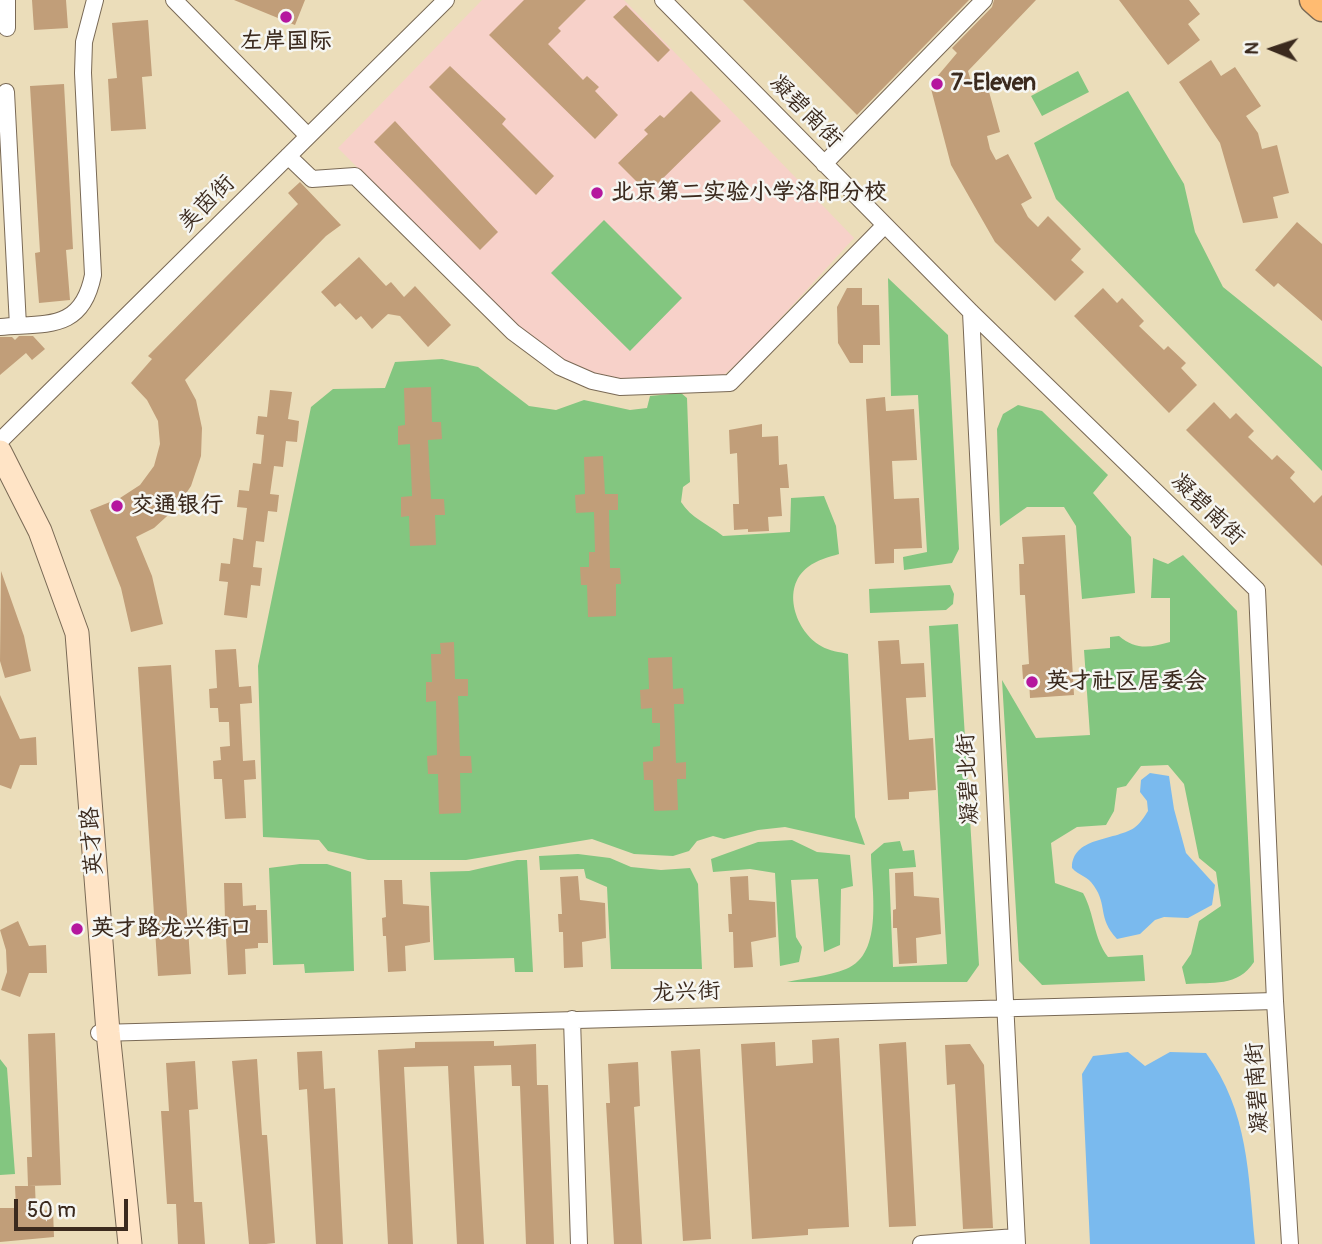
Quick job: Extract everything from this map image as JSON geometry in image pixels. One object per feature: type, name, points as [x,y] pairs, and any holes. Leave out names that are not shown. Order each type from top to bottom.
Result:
[{"type":"main road","points":[[1313,0],[1322,8]]},
{"type":"main road","name":"英才路","points":[[0,452],[40,531],[77,633],[114,1214],[119,1244]]},
{"type":"main road","name":"英才路","points":[[0,472],[31,534],[68,637],[104,1032],[130,1244]]},
{"type":"street","points":[[7,0],[7,28]]},
{"type":"street","points":[[0,327],[62,322],[79,311],[89,295],[93,275],[83,73],[84,42],[95,0]]},
{"type":"street","points":[[174,0],[308,136]]},
{"type":"street","name":"美茵街","points":[[0,440],[446,0]]},
{"type":"street","name":"凝碧南街","points":[[663,0],[971,312],[1257,590],[1275,1001],[1290,1244]]},
{"type":"street","points":[[824,164],[984,0]]},
{"type":"street","points":[[6,92],[18,326]]},
{"type":"street","points":[[288,156],[312,179],[343,174],[355,176],[535,352],[559,367],[592,381],[620,387],[730,383],[885,225]]},
{"type":"street","name":"凝碧北街","points":[[971,312],[1016,1241]]},
{"type":"street","name":"龙兴街","points":[[104,1032],[1003,1006],[1275,1001]]},
{"type":"street","points":[[572,1019],[579,1244]]},
{"type":"street","points":[[921,1244],[1016,1241]]},
{"type":"shaded area","name":"北京第二实验小学洛阳分校","points":[[482,0],[624,0],[854,238],[745,357],[719,379],[625,381],[576,369],[537,348],[338,148]]},
{"type":"green space","points":[[1078,71],[1089,92],[1042,116],[1031,96]]},
{"type":"green space","points":[[1128,91],[1184,184],[1195,232],[1223,287],[1322,367],[1322,471],[1056,199],[1034,143]]},
{"type":"green space","points":[[604,220],[682,298],[630,351],[551,273]]},
{"type":"green space","points":[[888,278],[948,335],[959,549],[952,563],[904,570],[903,557],[927,552],[918,395],[891,396]]},
{"type":"green space","points":[[442,359],[478,367],[529,406],[556,410],[584,400],[630,410],[647,408],[650,396],[681,393],[687,398],[690,482],[683,487],[681,502],[695,517],[723,536],[790,532],[791,498],[824,496],[836,526],[839,554],[808,567],[799,576],[793,598],[804,631],[821,646],[848,654],[855,817],[865,845],[785,827],[758,830],[724,839],[713,836],[697,841],[689,851],[673,856],[634,854],[592,839],[466,860],[368,860],[328,851],[319,840],[263,837],[258,666],[311,407],[333,389],[385,388],[395,362]]},
{"type":"green space","points":[[1018,405],[1042,411],[1108,475],[1093,493],[1131,537],[1135,593],[1082,599],[1076,526],[1064,507],[1027,507],[1000,526],[997,429],[1003,414]]},
{"type":"green space","points":[[1183,555],[1237,611],[1254,962],[1240,976],[1224,982],[1186,984],[1182,967],[1191,954],[1199,921],[1221,906],[1216,872],[1199,858],[1184,784],[1168,765],[1141,766],[1126,786],[1117,788],[1114,811],[1106,825],[1077,827],[1051,843],[1055,883],[1083,893],[1099,942],[1108,957],[1143,955],[1145,981],[1042,985],[1019,961],[1002,680],[1036,738],[1090,735],[1084,650],[1110,648],[1110,637],[1119,636],[1137,646],[1156,646],[1170,642],[1170,598],[1151,598],[1153,558],[1168,564]]},
{"type":"green space","points":[[950,585],[954,594],[953,604],[946,610],[870,613],[869,589]]},
{"type":"green space","points":[[958,624],[979,965],[967,982],[787,982],[846,969],[858,961],[871,935],[871,854],[884,843],[900,841],[903,851],[914,850],[916,867],[889,869],[893,967],[947,964],[929,626]]},
{"type":"green space","points":[[792,840],[817,852],[850,855],[853,886],[841,889],[840,945],[824,952],[818,879],[791,880],[796,937],[802,947],[799,962],[780,966],[775,873],[750,869],[713,872],[711,859],[758,842]]},
{"type":"green space","points":[[578,854],[610,858],[631,867],[661,870],[690,868],[698,884],[702,969],[611,969],[607,887],[586,878],[584,869],[540,870],[539,856]]},
{"type":"green space","points":[[527,860],[533,972],[515,972],[514,958],[434,960],[430,872],[469,871]]},
{"type":"green space","points":[[327,864],[351,872],[354,971],[305,973],[304,964],[273,965],[269,868]]},
{"type":"green space","points":[[0,1059],[7,1068],[15,1174],[0,1175]]},
{"type":"water","points":[[1150,773],[1169,776],[1174,809],[1186,853],[1215,885],[1212,905],[1188,918],[1164,917],[1155,920],[1140,934],[1117,939],[1107,924],[1094,886],[1072,868],[1074,858],[1086,845],[1125,832],[1140,822],[1148,811],[1147,801],[1140,792],[1141,780]]},
{"type":"water","points":[[1128,1052],[1145,1066],[1170,1052],[1206,1053],[1231,1098],[1239,1121],[1248,1168],[1255,1244],[1090,1244],[1082,1074],[1093,1056]]},
{"type":"building","points":[[32,0],[66,0],[68,28],[34,30]]},
{"type":"building","name":"左岸国际","points":[[234,0],[305,0],[295,25]]},
{"type":"building","points":[[524,0],[586,0],[558,28],[561,31],[548,44],[583,80],[587,76],[599,87],[595,91],[618,115],[595,139],[489,35]]},
{"type":"building","points":[[743,0],[969,0],[857,115]]},
{"type":"building","points":[[994,0],[1036,0],[968,71],[974,92],[988,88],[1000,132],[987,136],[990,149],[996,160],[1008,154],[1032,198],[1021,204],[1028,217],[1038,227],[1048,216],[1081,249],[1071,260],[1084,272],[1055,301],[995,242],[951,165],[930,85],[957,53],[952,48],[992,7]]},
{"type":"building","points":[[1119,0],[1189,0],[1200,14],[1188,24],[1200,40],[1168,65]]},
{"type":"building","points":[[626,5],[670,50],[658,62],[613,17]]},
{"type":"building","points":[[148,20],[152,76],[142,77],[146,129],[111,131],[108,79],[117,78],[112,23]]},
{"type":"building","points":[[1211,60],[1221,76],[1235,67],[1261,106],[1246,116],[1258,133],[1262,149],[1277,145],[1289,193],[1273,197],[1278,218],[1243,223],[1220,143],[1179,82]]},
{"type":"building","points":[[450,66],[506,119],[502,124],[554,176],[536,195],[429,87]]},
{"type":"building","points":[[64,84],[73,249],[66,250],[70,300],[39,303],[35,253],[40,252],[30,86]]},
{"type":"building","points":[[691,91],[721,121],[648,193],[618,163],[648,134],[644,130],[660,115],[664,118]]},
{"type":"building","points":[[395,121],[498,232],[480,250],[374,142]]},
{"type":"building","points":[[300,182],[341,225],[326,236],[185,380],[196,400],[202,428],[201,456],[191,486],[177,507],[154,528],[136,537],[152,576],[163,624],[131,632],[121,588],[90,510],[120,498],[140,485],[154,466],[160,444],[158,421],[147,400],[131,383],[152,359],[148,356],[298,204],[288,193]]},
{"type":"building","points":[[1297,222],[1322,244],[1322,321],[1278,283],[1274,287],[1255,270]]},
{"type":"building","points":[[359,257],[386,286],[391,282],[404,297],[415,286],[451,325],[428,347],[400,316],[388,314],[372,329],[361,316],[356,320],[340,303],[335,307],[321,292]]},
{"type":"building","points":[[847,288],[862,288],[862,305],[879,305],[880,345],[863,345],[863,363],[850,363],[838,343],[837,307]]},
{"type":"building","points":[[1103,288],[1117,303],[1122,298],[1144,321],[1139,326],[1164,350],[1168,346],[1186,363],[1181,368],[1197,385],[1169,413],[1074,316]]},
{"type":"building","points":[[19,336],[33,336],[45,349],[32,360],[26,353],[0,375],[0,337],[12,337],[15,340]]},
{"type":"building","points":[[431,387],[432,422],[441,422],[442,439],[428,440],[431,499],[444,499],[445,515],[435,515],[436,545],[410,546],[409,516],[401,517],[401,497],[412,496],[410,444],[398,445],[398,426],[405,425],[404,388]]},
{"type":"building","points":[[270,390],[292,392],[288,419],[299,421],[297,442],[286,441],[283,467],[274,466],[270,494],[279,495],[277,512],[268,511],[264,542],[256,541],[253,567],[262,568],[260,586],[251,585],[247,618],[224,615],[228,582],[219,581],[221,563],[230,564],[233,538],[243,540],[247,508],[237,507],[239,490],[249,491],[253,463],[261,464],[264,435],[256,434],[258,416],[267,417]]},
{"type":"building","points":[[885,397],[886,411],[914,409],[917,460],[892,461],[894,499],[919,498],[922,548],[894,549],[894,563],[875,564],[866,399]]},
{"type":"building","points":[[1214,402],[1230,419],[1236,413],[1254,431],[1248,437],[1272,460],[1277,455],[1295,472],[1290,478],[1314,503],[1322,495],[1322,566],[1186,430]]},
{"type":"building","points":[[762,424],[762,437],[778,436],[779,465],[787,464],[789,488],[780,488],[782,516],[768,517],[769,531],[734,530],[733,504],[739,504],[737,453],[730,454],[729,430]]},
{"type":"building","points":[[603,456],[605,494],[618,494],[618,510],[609,510],[610,568],[620,568],[621,584],[616,584],[616,616],[588,617],[587,585],[581,585],[580,567],[589,567],[589,552],[595,552],[594,512],[576,513],[575,495],[585,494],[584,457]]},
{"type":"building","points":[[1065,535],[1074,695],[1030,698],[1029,679],[1023,679],[1022,665],[1029,664],[1025,595],[1020,595],[1019,564],[1024,564],[1022,537]]},
{"type":"building","points":[[1,571],[24,636],[31,671],[5,678],[0,661]]},
{"type":"building","points":[[899,640],[901,664],[924,663],[926,697],[906,698],[909,740],[933,738],[936,790],[909,792],[909,799],[888,800],[878,641]]},
{"type":"building","points":[[454,642],[455,679],[468,679],[468,696],[458,696],[460,756],[471,756],[472,773],[460,773],[461,813],[439,814],[438,774],[428,774],[427,756],[437,755],[436,701],[426,702],[426,682],[432,682],[431,654],[441,654],[440,643]]},
{"type":"building","points":[[236,649],[239,687],[251,686],[252,703],[240,704],[243,761],[255,760],[256,779],[244,780],[246,818],[225,819],[222,779],[214,779],[213,761],[221,760],[220,747],[230,746],[229,722],[219,722],[218,708],[210,708],[209,689],[217,688],[215,650]]},
{"type":"building","points":[[672,657],[673,689],[683,688],[684,704],[674,704],[676,763],[686,762],[686,779],[677,779],[678,810],[654,811],[653,780],[644,780],[643,762],[653,761],[653,747],[660,746],[660,723],[652,723],[652,708],[641,709],[640,690],[649,689],[648,658]]},
{"type":"building","points":[[171,665],[191,974],[158,976],[138,667]]},
{"type":"building","points":[[0,695],[20,739],[36,737],[37,765],[20,765],[11,789],[0,785]]},
{"type":"building","points":[[913,872],[914,896],[939,898],[941,934],[916,938],[917,963],[899,964],[897,928],[893,928],[893,910],[896,909],[895,873]]},
{"type":"building","points":[[578,876],[580,900],[605,903],[606,938],[582,942],[583,967],[564,968],[563,932],[559,932],[558,914],[562,914],[560,877]]},
{"type":"building","points":[[748,876],[749,900],[775,902],[776,937],[751,942],[753,967],[734,968],[733,932],[729,932],[728,914],[732,914],[730,877]]},
{"type":"building","points":[[384,880],[402,880],[403,904],[429,906],[430,942],[405,946],[406,971],[388,972],[382,918],[386,917]]},
{"type":"building","points":[[224,883],[242,883],[243,906],[256,905],[256,910],[267,910],[268,943],[258,943],[258,948],[245,949],[246,974],[228,975],[226,938],[222,938],[221,919],[225,919]]},
{"type":"building","points":[[18,921],[29,946],[46,945],[47,973],[29,973],[20,997],[1,990],[7,972],[6,950],[0,930]]},
{"type":"building","points":[[55,1033],[61,1185],[28,1186],[27,1157],[32,1157],[28,1034]]},
{"type":"building","points":[[839,1038],[849,1227],[808,1229],[808,1235],[752,1239],[741,1044],[775,1042],[776,1066],[813,1063],[812,1040]]},
{"type":"building","points":[[494,1041],[494,1046],[536,1044],[537,1085],[548,1085],[554,1244],[526,1244],[520,1086],[512,1086],[511,1065],[474,1066],[484,1244],[457,1244],[448,1066],[404,1067],[413,1244],[388,1244],[378,1050],[415,1048],[415,1042]]},
{"type":"building","points":[[906,1042],[916,1226],[889,1227],[879,1044]]},
{"type":"building","points":[[970,1044],[984,1065],[993,1228],[963,1229],[955,1084],[947,1085],[945,1045]]},
{"type":"building","points":[[700,1049],[711,1239],[683,1241],[671,1051]]},
{"type":"building","points":[[322,1051],[324,1089],[335,1088],[343,1244],[316,1244],[307,1089],[299,1090],[297,1052]]},
{"type":"building","points":[[257,1059],[262,1135],[267,1135],[275,1243],[266,1244],[249,1244],[232,1061]]},
{"type":"building","points":[[195,1061],[198,1109],[189,1110],[194,1202],[202,1202],[205,1244],[178,1244],[176,1204],[167,1204],[161,1111],[169,1111],[166,1063]]},
{"type":"building","points":[[638,1062],[640,1106],[634,1107],[642,1244],[614,1244],[606,1103],[610,1103],[608,1064]]},
{"type":"building","points":[[15,1186],[35,1186],[36,1211],[53,1210],[54,1237],[0,1242],[0,1208],[16,1208]]},
{"type":"place","name":"左岸国际","points":[[286,17]]},
{"type":"place","name":"7-Eleven","points":[[937,84]]},
{"type":"place","name":"北京第二实验小学洛阳分校","points":[[597,193]]},
{"type":"place","name":"交通银行","points":[[117,506]]},
{"type":"place","name":"英才社区居委会","points":[[1032,682]]},
{"type":"place","name":"英才路龙兴街口","points":[[77,929]]}]
